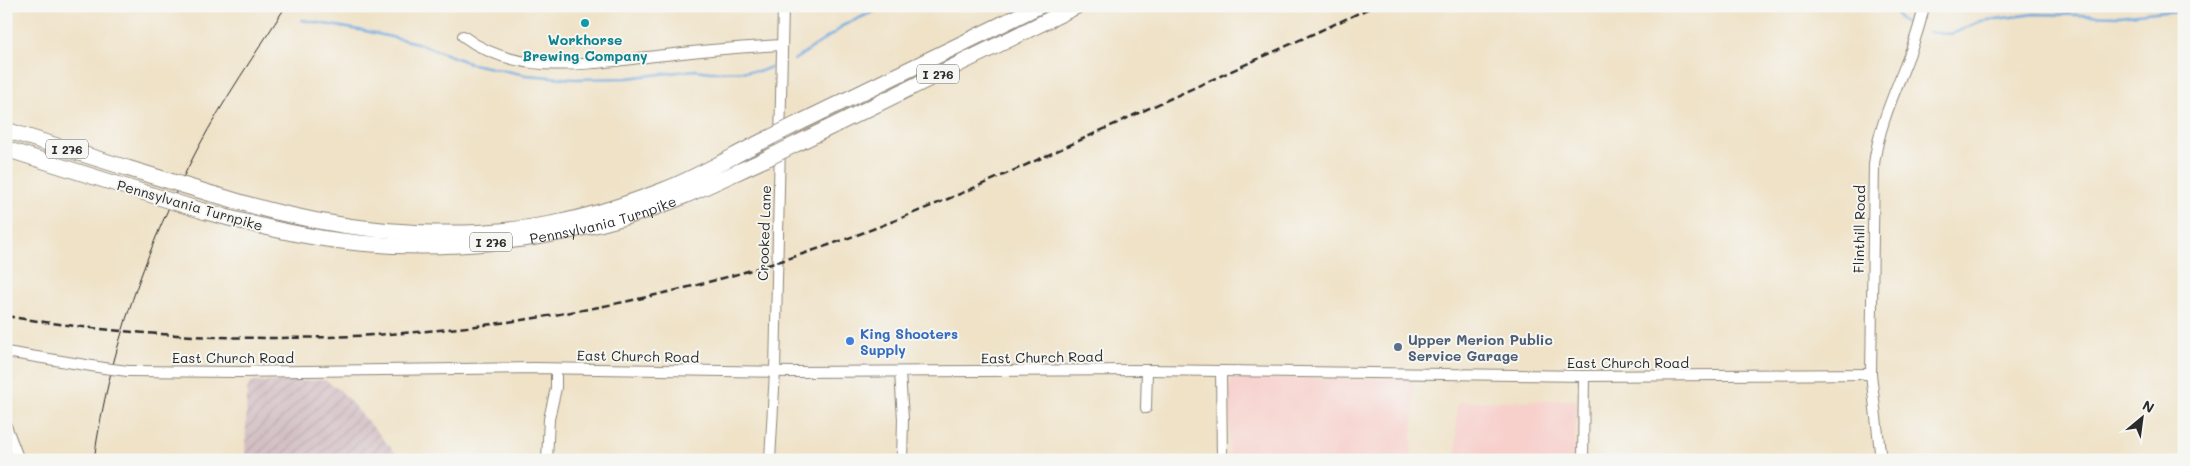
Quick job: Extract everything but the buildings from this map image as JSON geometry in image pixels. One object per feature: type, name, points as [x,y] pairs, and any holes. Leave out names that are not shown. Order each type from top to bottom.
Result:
[{"type":"highway","name":"Pennsylvania Turnpike","points":[[6,130],[281,214],[350,226],[392,231],[457,233],[551,224],[666,189],[1039,6]]},
{"type":"highway","name":"Pennsylvania Turnpike","points":[[6,149],[203,211],[286,232],[359,243],[429,246],[504,242],[569,231],[634,214],[690,193],[768,158],[1077,6]]},
{"type":"street","name":"Crooked Lane","points":[[770,460],[775,372],[783,6]]},
{"type":"street","name":"Flinthill Road","points":[[1881,460],[1871,374],[1873,217],[1877,145],[1884,117],[1920,26],[1924,6]]},
{"type":"street","points":[[463,36],[492,54],[512,60],[558,65],[729,48],[782,45]]},
{"type":"street","name":"East Church Road","points":[[6,352],[128,371],[238,372],[556,369],[900,372],[1146,370],[1584,376],[1871,374]]},
{"type":"street","points":[[547,460],[549,419],[556,388],[556,369]]},
{"type":"street","points":[[1146,370],[1146,408]]},
{"type":"street","points":[[900,372],[903,419],[902,460]]},
{"type":"street","points":[[1221,372],[1222,460]]},
{"type":"street","points":[[1583,460],[1584,376]]},
{"type":"street","points":[[6,426],[19,460]]},
{"type":"shaded area","points":[[1237,377],[1414,379],[1412,460],[1230,460],[1229,387],[1232,380]]},
{"type":"shaded area","points":[[325,380],[340,390],[402,460],[245,460],[247,389],[251,382]]},
{"type":"shaded area","points":[[1576,400],[1575,460],[1456,460],[1457,402]]},
{"type":"waterway","points":[[794,60],[842,26],[886,6]]},
{"type":"waterway","points":[[1893,6],[1900,19],[1910,26]]},
{"type":"waterway","points":[[1928,32],[1952,34],[1981,21],[2034,14],[2120,16],[2164,11],[2184,14]]},
{"type":"waterway","points":[[302,20],[365,31],[417,43],[472,64],[526,75],[575,79],[627,78],[695,70],[711,72],[761,71],[771,67]]},
{"type":"tram line","points":[[94,460],[109,379],[120,339],[132,300],[162,222],[218,112],[286,6]]},
{"type":"railway","points":[[6,316],[103,329],[201,336],[301,338],[400,333],[499,323],[597,307],[693,286],[787,259],[919,211],[1047,155],[1374,6]]},
{"type":"place","name":"Workhorse Brewing Company","points":[[585,23]]},
{"type":"place","name":"King Shooters Supply","points":[[850,341]]},
{"type":"place","name":"Upper Merion Public Service Garage","points":[[1398,347]]}]
